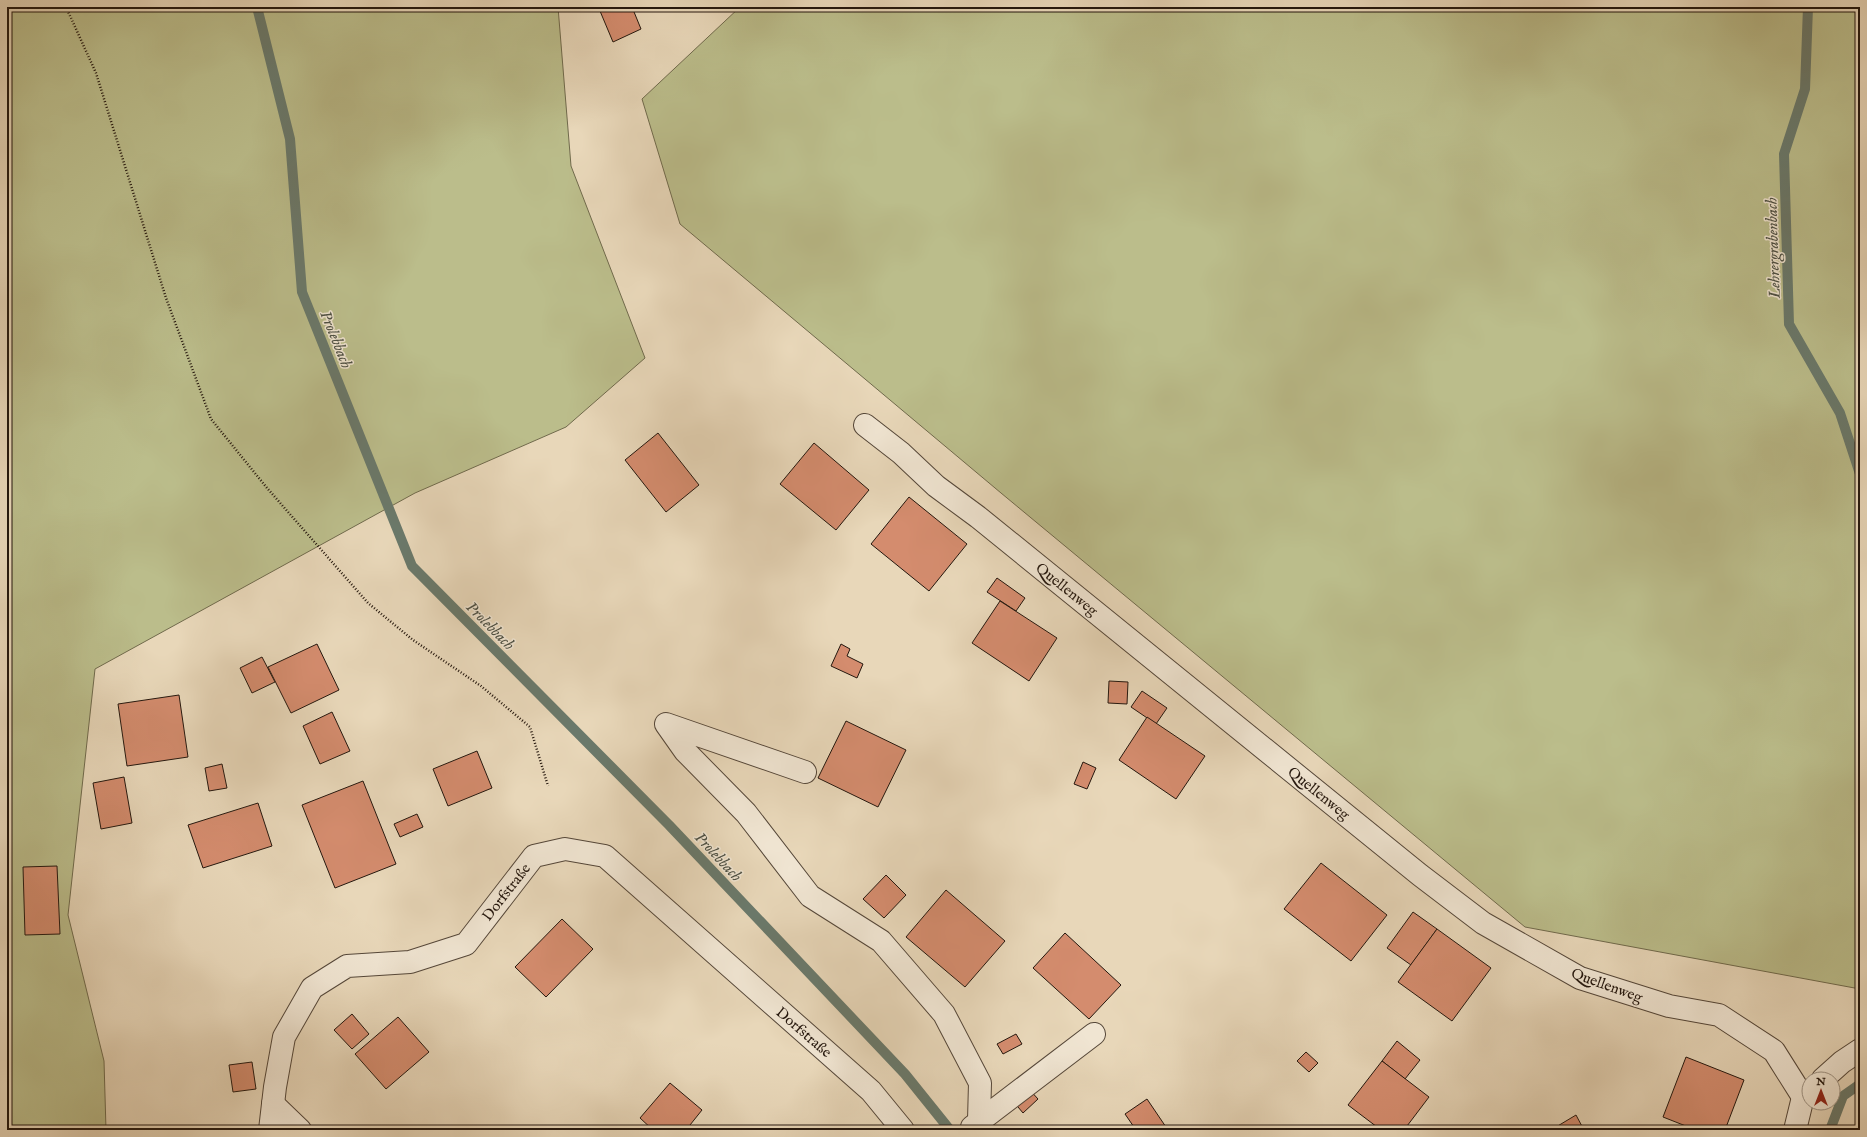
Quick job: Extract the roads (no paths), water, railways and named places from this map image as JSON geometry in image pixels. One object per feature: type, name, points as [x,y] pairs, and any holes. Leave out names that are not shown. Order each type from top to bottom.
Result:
[{"type":"street","name":"Quellenweg","points":[[865,425],[901,453],[936,486],[978,517],[1420,875],[1483,923],[1580,978],[1669,1006],[1719,1015],[1774,1051],[1801,1087]]},
{"type":"street","points":[[805,772],[666,724],[685,751],[746,813],[810,896],[881,941],[944,1014],[980,1083],[973,1125]]},
{"type":"street","name":"Dorfstraße","points":[[270,1130],[284,1037],[312,988],[347,966],[410,962],[466,944],[534,856],[565,849],[605,856],[871,1091],[903,1130]]},
{"type":"street","points":[[973,1125],[1094,1034]]},
{"type":"street","points":[[1832,1071],[1860,1050]]},
{"type":"street","points":[[273,1104],[300,1130]]},
{"type":"street","points":[[1795,1130],[1801,1110]]},
{"type":"waterway","name":"Prolebbach","points":[[257,7],[290,139],[302,292],[412,566],[669,825],[905,1074],[950,1130]]},
{"type":"waterway","name":"Lehrergrabenbach","points":[[1808,7],[1805,89],[1784,154],[1789,324],[1840,413],[1860,474]]},
{"type":"waterway","name":"Lehrergrabenbach","points":[[1830,1130],[1843,1096],[1860,1084]]}]
